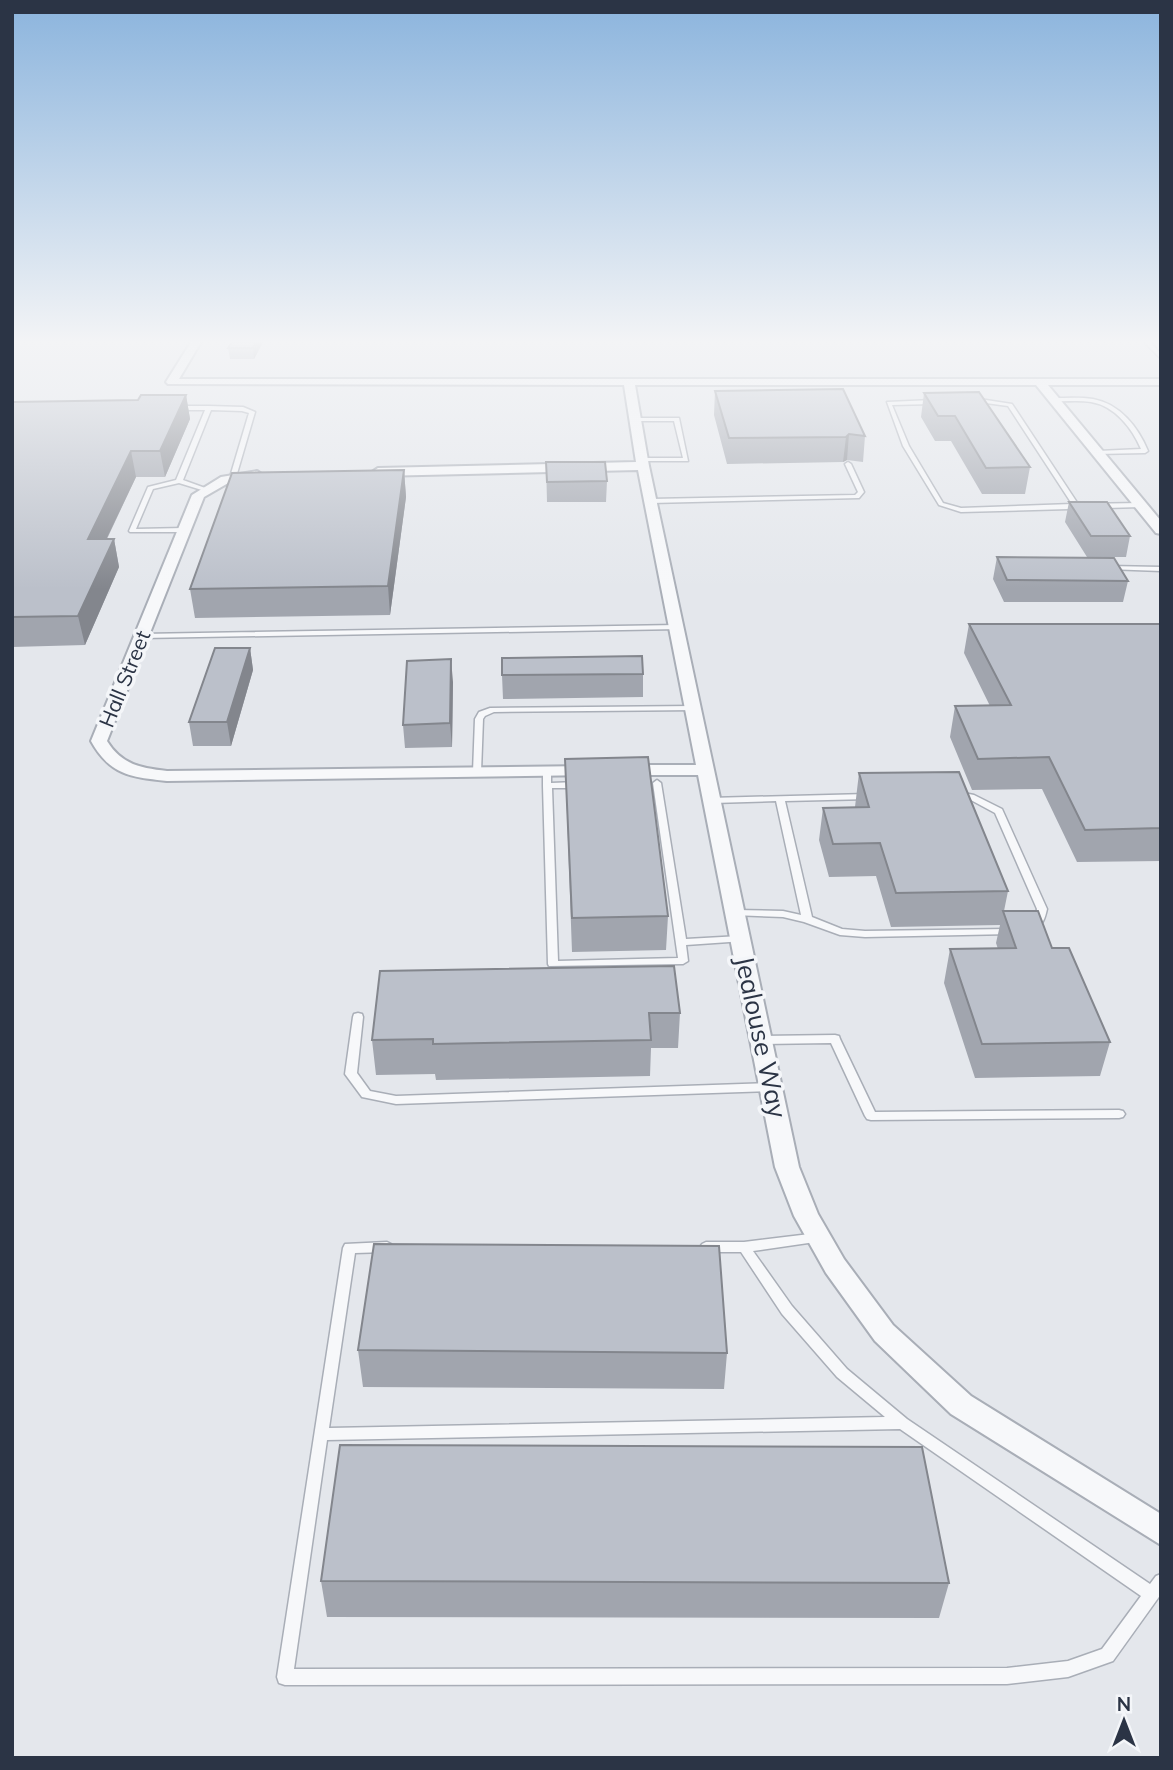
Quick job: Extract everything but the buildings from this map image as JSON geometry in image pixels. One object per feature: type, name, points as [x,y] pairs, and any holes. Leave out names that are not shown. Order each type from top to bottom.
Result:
[{"type":"street","name":"Jealouse Way","points":[[637,425],[787,1167],[806,1216],[835,1266],[884,1333],[961,1405],[1161,1531]]},
{"type":"street","points":[[1074,425],[1161,530]]},
{"type":"street","points":[[359,472],[643,463]]},
{"type":"street","points":[[205,489],[233,477],[278,474]]},
{"type":"street","name":"Hall Street","points":[[205,489],[198,495],[99,741],[108,760],[132,772],[167,776],[477,772],[547,779],[608,771],[656,777],[708,769]]},
{"type":"lane","points":[[179,481],[202,425]]},
{"type":"lane","points":[[233,477],[248,425]]},
{"type":"lane","points":[[643,463],[686,460],[678,425]]},
{"type":"lane","points":[[898,425],[906,446],[941,504],[961,510],[1142,506]]},
{"type":"lane","points":[[1023,425],[1076,506]]},
{"type":"lane","points":[[1098,453],[1145,451],[1138,432],[1129,425]]},
{"type":"lane","points":[[651,501],[857,496],[861,492],[848,464]]},
{"type":"lane","points":[[184,530],[132,531],[150,488],[179,481],[205,489]]},
{"type":"lane","points":[[1097,567],[1161,569]]},
{"type":"lane","points":[[142,636],[677,626]]},
{"type":"lane","points":[[477,772],[479,719],[482,714],[493,710],[694,708]]},
{"type":"lane","points":[[588,785],[547,779],[553,964],[683,961],[656,777],[643,784]]},
{"type":"lane","points":[[945,795],[971,797],[999,811],[1042,909],[1039,921],[1027,929]]},
{"type":"lane","points":[[713,800],[876,797]]},
{"type":"lane","points":[[779,799],[807,919]]},
{"type":"lane","points":[[735,913],[783,914],[807,919],[840,932],[864,934],[1015,931]]},
{"type":"lane","points":[[681,942],[740,939]]},
{"type":"lane","points":[[358,1017],[351,1074],[366,1094],[396,1100],[772,1087]]},
{"type":"lane","points":[[762,1040],[835,1039],[871,1116],[1119,1114]]},
{"type":"lane","points":[[690,1247],[744,1247],[818,1238]]},
{"type":"lane","points":[[404,1247],[349,1248],[285,1677],[1007,1676],[1069,1669],[1107,1655],[1161,1581]]},
{"type":"lane","points":[[744,1247],[787,1310],[842,1373],[902,1423],[1152,1594]]},
{"type":"lane","points":[[321,1434],[902,1423]]}]
